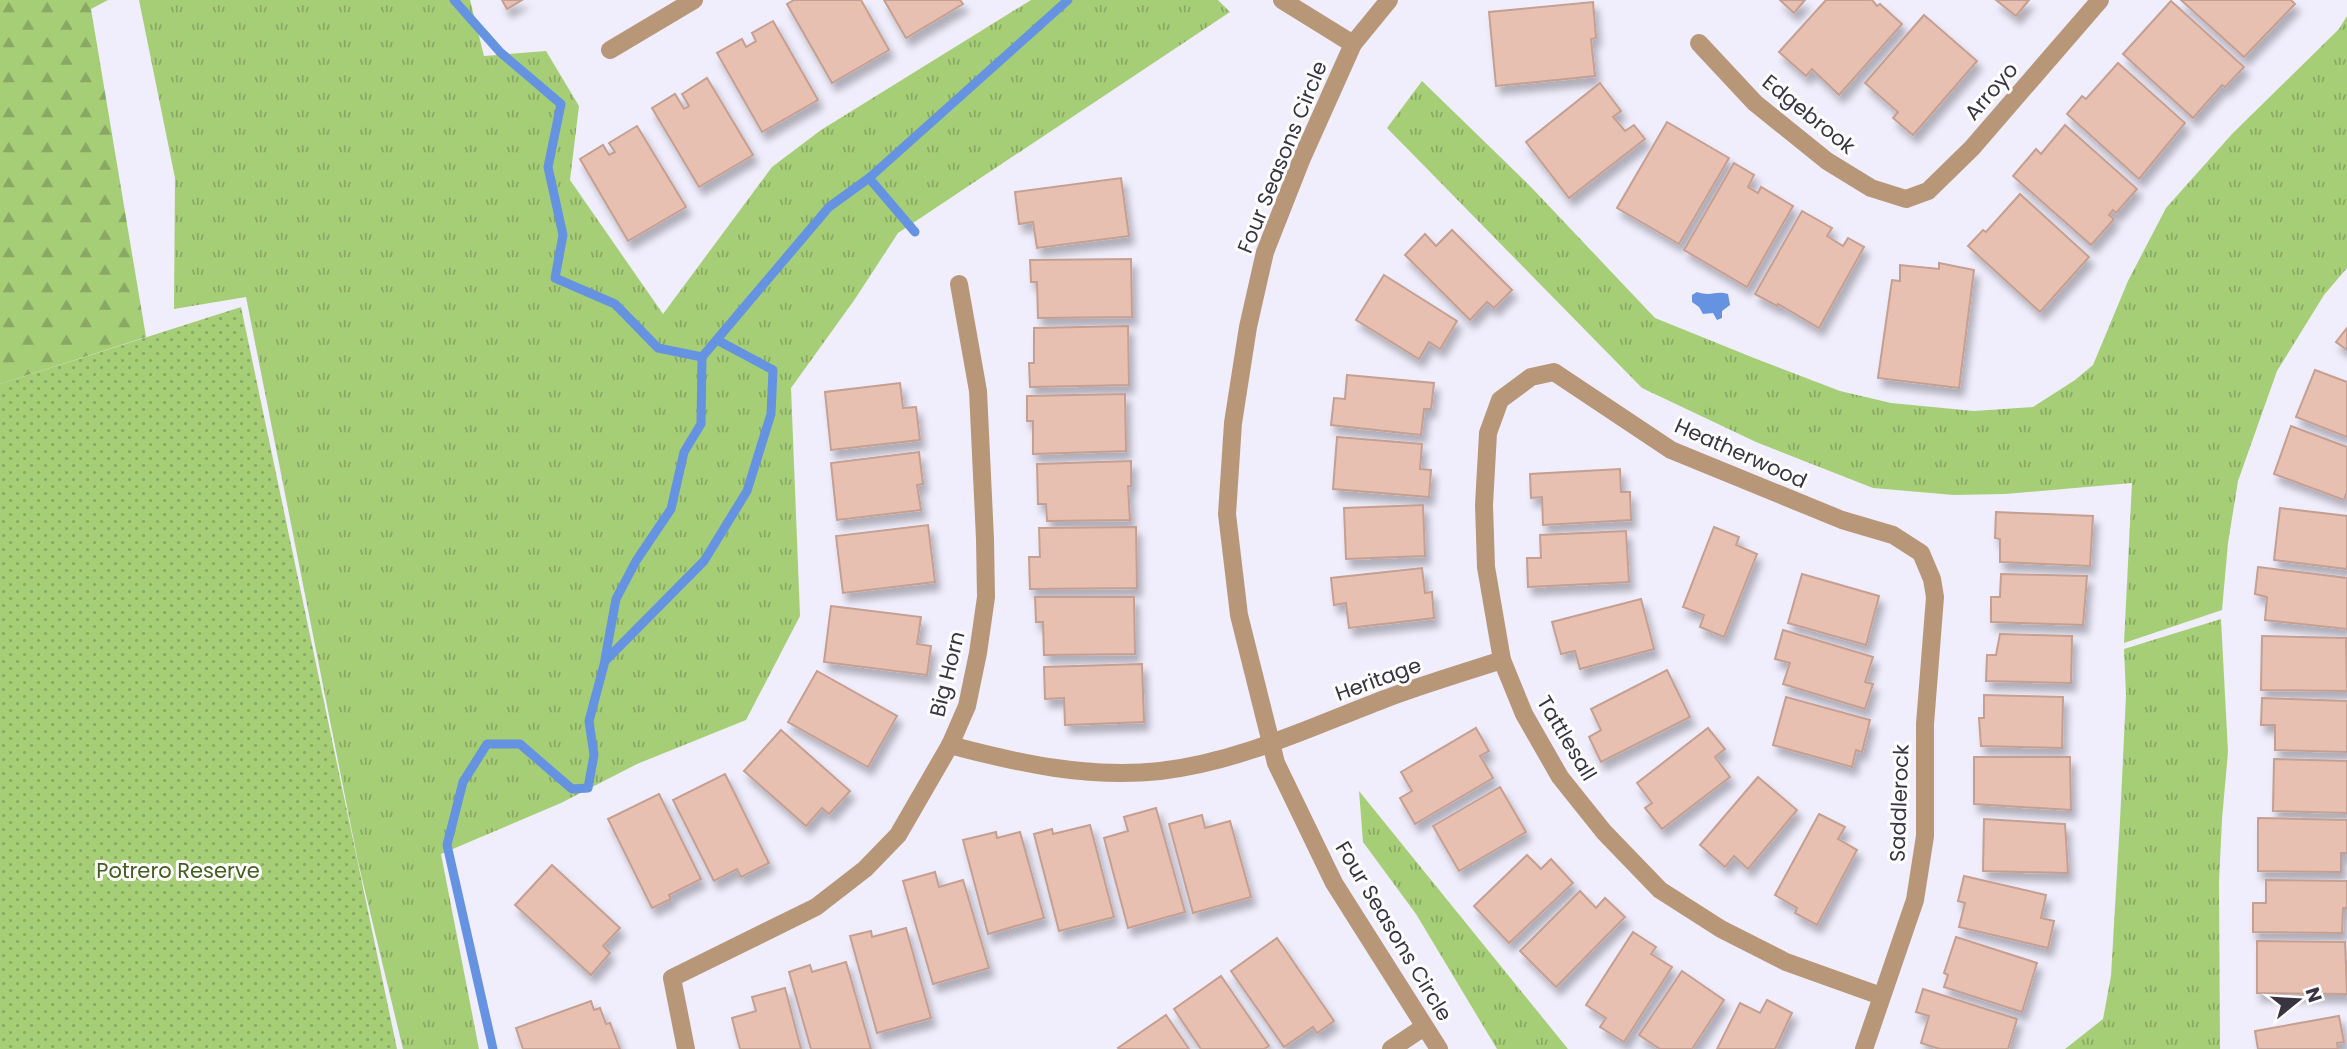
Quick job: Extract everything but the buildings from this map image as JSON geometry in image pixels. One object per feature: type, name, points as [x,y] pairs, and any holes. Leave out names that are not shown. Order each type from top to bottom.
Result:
[{"type":"street","points":[[610,50],[694,0]]},
{"type":"street","points":[[1282,0],[1353,44]]},
{"type":"street","name":"Four Seasons Circle","points":[[1389,0],[1353,44],[1302,158],[1265,253],[1248,327],[1233,423],[1227,514],[1240,615],[1276,762],[1334,883],[1439,1049]]},
{"type":"street","name":"Arroyo","points":[[1906,199],[1927,191],[1972,148],[2100,0]]},
{"type":"street","name":"Edgebrook","points":[[1699,43],[1755,103],[1827,161],[1871,188],[1906,199]]},
{"type":"street","name":"Big Horn","points":[[686,1049],[672,978],[816,907],[865,869],[898,835],[950,745],[967,706],[986,597],[978,391],[959,284]]},
{"type":"street","name":"Heatherwood","points":[[1554,372],[1671,450],[1842,520],[1893,535],[1921,553]]},
{"type":"street","name":"Tattlesall","points":[[1554,372],[1531,377],[1500,400],[1488,433],[1484,505],[1486,567],[1502,660],[1524,714],[1560,777],[1604,832],[1660,890],[1721,929],[1786,962],[1881,996]]},
{"type":"street","name":"Saddlerock","points":[[1864,1049],[1915,900],[1925,836],[1925,724],[1935,597],[1932,579],[1921,553]]},
{"type":"street","name":"Heritage","points":[[950,745],[1014,762],[1105,772],[1160,771],[1271,745],[1383,700],[1502,660]]},
{"type":"street","points":[[1391,1049],[1424,1027]]},
{"type":"green space","points":[[0,0],[108,0],[91,9],[146,337],[0,384]]},
{"type":"green space","points":[[139,0],[470,0],[484,56],[546,51],[579,106],[570,180],[663,314],[772,167],[821,130],[1031,0],[1218,0],[1230,12],[898,233],[855,299],[791,388],[800,616],[746,720],[637,764],[561,803],[441,854],[479,1049],[403,1049],[358,862],[246,297],[174,309],[175,178]]},
{"type":"green space","points":[[2347,16],[2347,268],[2324,295],[2277,371],[2238,481],[2228,543],[2222,610],[2124,643],[2132,483],[2005,494],[1954,495],[1873,488],[1756,442],[1642,388],[1387,128],[1422,81],[1530,186],[1655,318],[1840,391],[1891,403],[1974,411],[2033,407],[2093,365],[2128,281],[2166,208],[2232,134],[2339,29]]},
{"type":"green space","name":"Potrero Reserve","points":[[241,307],[397,1049],[0,1049],[0,384]]},
{"type":"green space","points":[[2221,619],[2228,752],[2219,882],[2220,1049],[2065,1049],[2103,1019],[2111,976],[2126,695],[2124,649]]},
{"type":"green space","points":[[1359,791],[1568,1049],[1497,1049],[1416,914],[1363,842]]},
{"type":"water","points":[[1697,292],[1728,294],[1730,305],[1722,311],[1722,318],[1717,320],[1713,313],[1703,314],[1692,302],[1692,295]]},
{"type":"waterway","points":[[454,0],[500,52],[561,104],[548,167],[563,235],[555,278],[615,304],[658,348],[702,357],[829,207],[869,178],[915,232]]},
{"type":"waterway","points":[[869,178],[1068,0]]},
{"type":"waterway","points":[[493,1049],[447,845],[463,782],[487,744],[520,744],[572,789],[588,788],[594,755],[589,721],[605,661],[704,561],[747,491],[771,414],[773,370],[717,340]]},
{"type":"waterway","points":[[605,659],[616,599],[636,561],[671,509],[684,452],[701,424],[702,357]]}]
